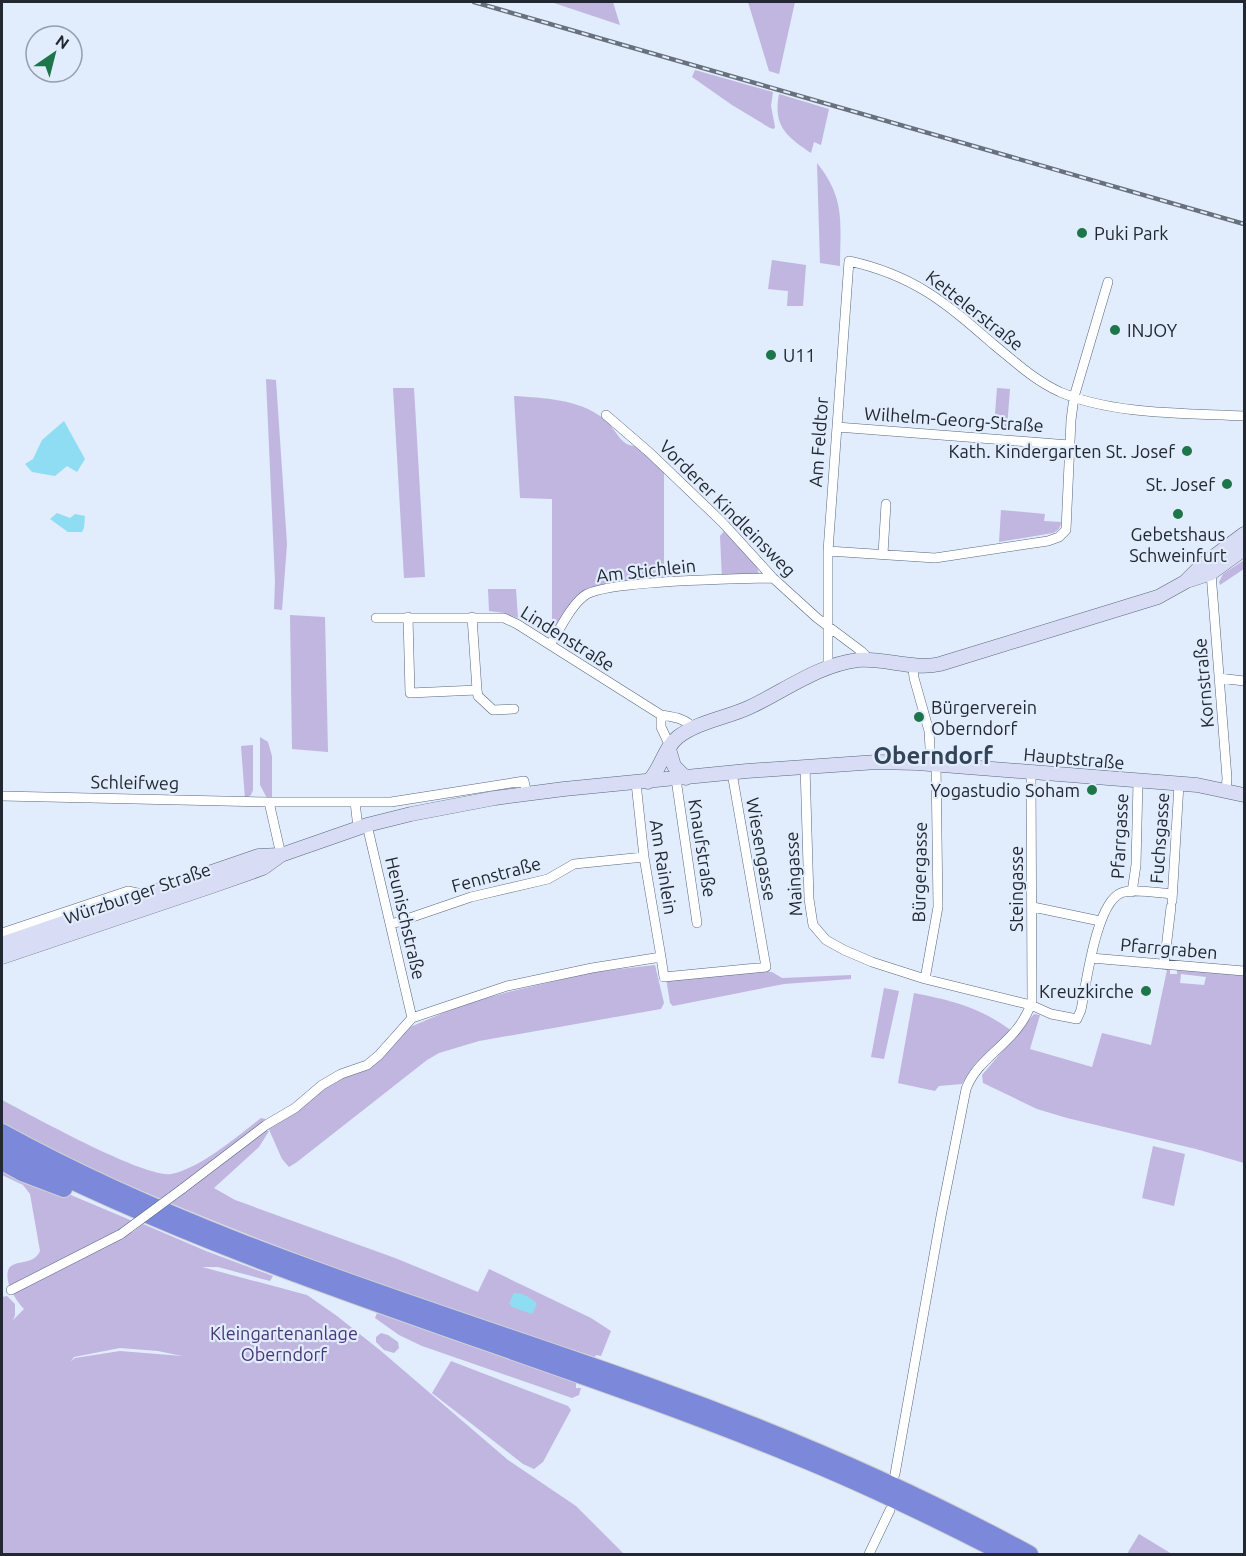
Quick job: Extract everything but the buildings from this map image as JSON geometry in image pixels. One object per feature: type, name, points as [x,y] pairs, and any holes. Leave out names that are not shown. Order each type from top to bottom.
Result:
[{"type":"highway","points":[[2,1132],[110,1186],[206,1227],[370,1289],[649,1386],[801,1444],[904,1490],[1030,1554]]},
{"type":"highway","points":[[2,1147],[129,1209],[228,1250],[645,1398],[793,1455],[907,1506],[1004,1554]]},
{"type":"highway","points":[[2,1162],[22,1173],[69,1191],[129,1209]]},
{"type":"main road","points":[[1185,582],[1201,566],[1245,534]]},
{"type":"main road","points":[[642,782],[655,775],[669,748],[678,737],[749,708],[828,667],[858,660],[913,667],[948,663],[1141,604],[1185,582],[1210,573],[1244,549]]},
{"type":"main road","points":[[669,748],[674,766],[681,778]]},
{"type":"main road","name":"Hauptstraße","points":[[642,782],[805,766],[887,762],[1206,786],[1245,795]]},
{"type":"main road","name":"Würzburger Straße","points":[[2,957],[94,927],[142,904],[258,856],[281,855],[363,826],[474,801],[642,782]]},
{"type":"main road","name":"Würzburger Straße","points":[[2,944],[142,904]]},
{"type":"street","name":"Kettelerstraße","points":[[849,261],[893,273],[930,292],[1036,379],[1074,397],[1128,409],[1245,416]]},
{"type":"street","name":"Am Feldtor","points":[[828,667],[828,551],[849,261]]},
{"type":"street","points":[[828,551],[948,557],[1048,541],[1059,537],[1066,530],[1074,397],[1108,282]]},
{"type":"street","name":"Vorderer Kindleinsweg","points":[[606,415],[650,453],[722,522],[773,578],[827,626]]},
{"type":"street","name":"Wilhelm-Georg-Straße","points":[[837,426],[1070,445]]},
{"type":"street","points":[[883,554],[886,504]]},
{"type":"street","name":"Kornstraße","points":[[1210,573],[1227,778],[1226,790]]},
{"type":"street","name":"Am Stichlein","points":[[550,645],[580,600],[593,591],[668,583],[773,578]]},
{"type":"street","points":[[408,617],[410,693],[477,690]]},
{"type":"street","points":[[472,617],[478,696],[494,710],[514,710]]},
{"type":"street","name":"Lindenstraße","points":[[376,618],[504,618],[661,715],[676,717],[690,724],[693,729]]},
{"type":"street","points":[[827,626],[870,660]]},
{"type":"street","points":[[913,667],[929,731],[933,764]]},
{"type":"street","points":[[1219,678],[1245,681]]},
{"type":"street","points":[[661,715],[661,727],[669,748]]},
{"type":"street","name":"Bürgergasse","points":[[925,979],[938,907],[933,764]]},
{"type":"street","name":"Maingasse","points":[[805,766],[809,899],[813,924],[826,940],[872,962],[925,979],[1031,1005],[1051,1014],[1077,1019],[1081,1010],[1091,957]]},
{"type":"street","name":"Wiesengasse","points":[[661,957],[664,977],[766,967],[732,773]]},
{"type":"street","name":"Steingasse","points":[[1031,773],[1033,908],[1031,1005]]},
{"type":"street","name":"Knaufstraße","points":[[681,778],[697,923]]},
{"type":"street","points":[[363,826],[354,802],[401,801],[524,781],[527,794]]},
{"type":"street","name":"Am Rainlein","points":[[642,782],[644,857],[661,957]]},
{"type":"street","name":"Pfarrgasse","points":[[1132,892],[1136,865],[1138,782]]},
{"type":"street","name":"Fuchsgasse","points":[[1164,965],[1172,901],[1179,784]]},
{"type":"street","name":"Schleifweg","points":[[2,796],[354,802]]},
{"type":"street","points":[[268,802],[281,855]]},
{"type":"street","name":"Heunischstraße","points":[[363,826],[392,924],[412,1018]]},
{"type":"street","name":"Fennstraße","points":[[392,924],[471,897],[548,879],[574,864],[644,857]]},
{"type":"street","points":[[2,933],[128,891],[137,892],[142,904]]},
{"type":"street","points":[[1091,957],[1100,921],[1115,897],[1122,892],[1132,892]]},
{"type":"street","name":"Fuchsgasse","points":[[1132,892],[1172,901]]},
{"type":"street","points":[[1033,908],[1100,921]]},
{"type":"street","points":[[11,1290],[121,1234],[266,1125],[296,1108],[322,1085],[341,1074],[367,1065],[380,1056],[412,1018],[507,986],[592,968],[661,957]]},
{"type":"street","name":"Pfarrgraben","points":[[1091,957],[1245,971]]},
{"type":"street","points":[[895,1474],[966,1089],[974,1074],[1017,1032],[1031,1005]]},
{"type":"street","points":[[869,1554],[890,1510]]},
{"type":"green space","points":[[551,2],[613,2],[620,25]]},
{"type":"green space","points":[[748,2],[795,2],[779,74],[769,71]]},
{"type":"green space","points":[[695,70],[773,92],[771,106],[774,129],[732,105],[692,77]]},
{"type":"green space","points":[[779,94],[829,109],[821,145],[814,142],[811,153],[783,129],[778,114]]},
{"type":"green space","points":[[817,163],[833,188],[837,200],[840,224],[840,266],[820,263]]},
{"type":"green space","points":[[772,260],[806,265],[803,306],[787,306],[788,291],[768,289]]},
{"type":"green space","points":[[266,379],[276,380],[287,544],[282,610],[274,609],[275,581]]},
{"type":"green space","points":[[393,388],[414,388],[425,577],[404,578]]},
{"type":"green space","points":[[997,388],[1010,389],[1007,428],[994,427]]},
{"type":"green space","points":[[514,396],[572,403],[593,412],[603,418],[622,440],[637,446],[664,472],[664,581],[618,582],[585,591],[570,606],[554,634],[552,633],[552,499],[520,498]]},
{"type":"green space","points":[[1001,510],[1045,514],[1044,521],[1061,522],[1058,530],[1053,533],[999,542]]},
{"type":"green space","points":[[725,530],[756,564],[759,574],[756,577],[722,579],[720,536]]},
{"type":"green space","points":[[1244,560],[1244,569],[1220,585],[1223,574]]},
{"type":"green space","points":[[488,589],[516,589],[518,618],[489,611]]},
{"type":"green space","points":[[290,615],[325,617],[328,752],[292,749]]},
{"type":"green space","points":[[260,737],[268,742],[272,756],[272,800],[268,800],[260,785]]},
{"type":"green space","points":[[253,745],[253,790],[251,795],[245,799],[241,746]]},
{"type":"green space","points":[[655,965],[664,1003],[661,1009],[479,1041],[439,1053],[297,1162],[289,1167],[282,1159],[267,1125],[322,1086],[367,1066],[403,1030],[462,1005],[508,992],[594,972]]},
{"type":"green space","points":[[757,970],[772,972],[782,978],[851,975],[851,979],[784,984],[673,1006],[670,1003],[666,978]]},
{"type":"green space","points":[[1167,970],[1170,970],[1170,974],[1177,974],[1177,970],[1244,974],[1244,1163],[1037,1109],[983,1083],[982,1075],[1034,1014],[1040,1015],[1030,1049],[1092,1067],[1102,1033],[1151,1045]],"holes":[[[1181,974],[1206,977],[1204,985],[1180,983]]]},
{"type":"green space","points":[[884,988],[899,991],[884,1059],[871,1057]]},
{"type":"green space","points":[[914,993],[966,1006],[1012,1031],[975,1064],[962,1084],[939,1086],[935,1091],[898,1083]]},
{"type":"green space","points":[[2,1100],[113,1156],[157,1173],[171,1174],[194,1166],[261,1118],[265,1119],[266,1123],[161,1199],[95,1171],[2,1124]]},
{"type":"green space","points":[[264,1131],[269,1131],[259,1147],[214,1188],[235,1200],[395,1258],[478,1292],[489,1269],[591,1318],[611,1331],[601,1356],[596,1355],[595,1357],[541,1340],[434,1303],[275,1245],[170,1203]]},
{"type":"green space","points":[[1153,1146],[1185,1154],[1174,1206],[1142,1198]]},
{"type":"green space","name":"Kleingartenanlage Oberndorf","points":[[2,1166],[135,1222],[120,1234],[133,1232],[143,1224],[273,1276],[270,1281],[218,1267],[202,1267],[307,1295],[381,1351],[508,1460],[576,1506],[624,1554],[2,1554],[2,1297],[7,1296],[15,1304],[13,1320],[24,1309],[15,1298],[9,1285],[7,1275],[9,1269],[13,1265],[31,1260],[40,1251],[30,1194],[23,1185],[2,1175]],"holes":[[[120,1348],[158,1351],[182,1356],[120,1351],[75,1358],[71,1361],[74,1357]]]},
{"type":"green space","points":[[377,1313],[576,1383],[576,1388],[581,1388],[579,1395],[572,1398],[422,1346],[399,1335],[375,1318]]},
{"type":"green space","points":[[381,1333],[398,1342],[399,1348],[394,1353],[384,1350],[376,1342],[376,1337]]},
{"type":"green space","points":[[451,1361],[568,1406],[571,1410],[543,1462],[534,1469],[523,1464],[432,1393]]},
{"type":"green space","points":[[1139,1534],[1172,1554],[1127,1554]]},
{"type":"water","points":[[64,421],[85,459],[77,472],[67,466],[55,476],[32,472],[25,464],[33,459],[42,440]]},
{"type":"water","points":[[57,513],[70,518],[75,514],[85,516],[82,532],[68,532],[50,519]]},
{"type":"water","points":[[514,1293],[527,1296],[537,1304],[532,1314],[512,1307],[509,1303]]},
{"type":"railway","points":[[474,2],[1244,224]]},
{"type":"place","name":"Puki Park","points":[[1082,233]]},
{"type":"place","name":"INJOY","points":[[1115,330]]},
{"type":"place","name":"U11","points":[[771,355]]},
{"type":"place","name":"Kath. Kindergarten St. Josef","points":[[1187,451]]},
{"type":"place","name":"St. Josef","points":[[1227,484]]},
{"type":"place","name":"Gebetshaus Schweinfurt","points":[[1178,514]]},
{"type":"place","name":"Bürgerverein Oberndorf","points":[[919,717]]},
{"type":"place","name":"Yogastudio Soham","points":[[1092,790]]},
{"type":"place","name":"Kreuzkirche","points":[[1146,991]]},
{"type":"district","name":"Oberndorf","points":[[933,755]]}]
